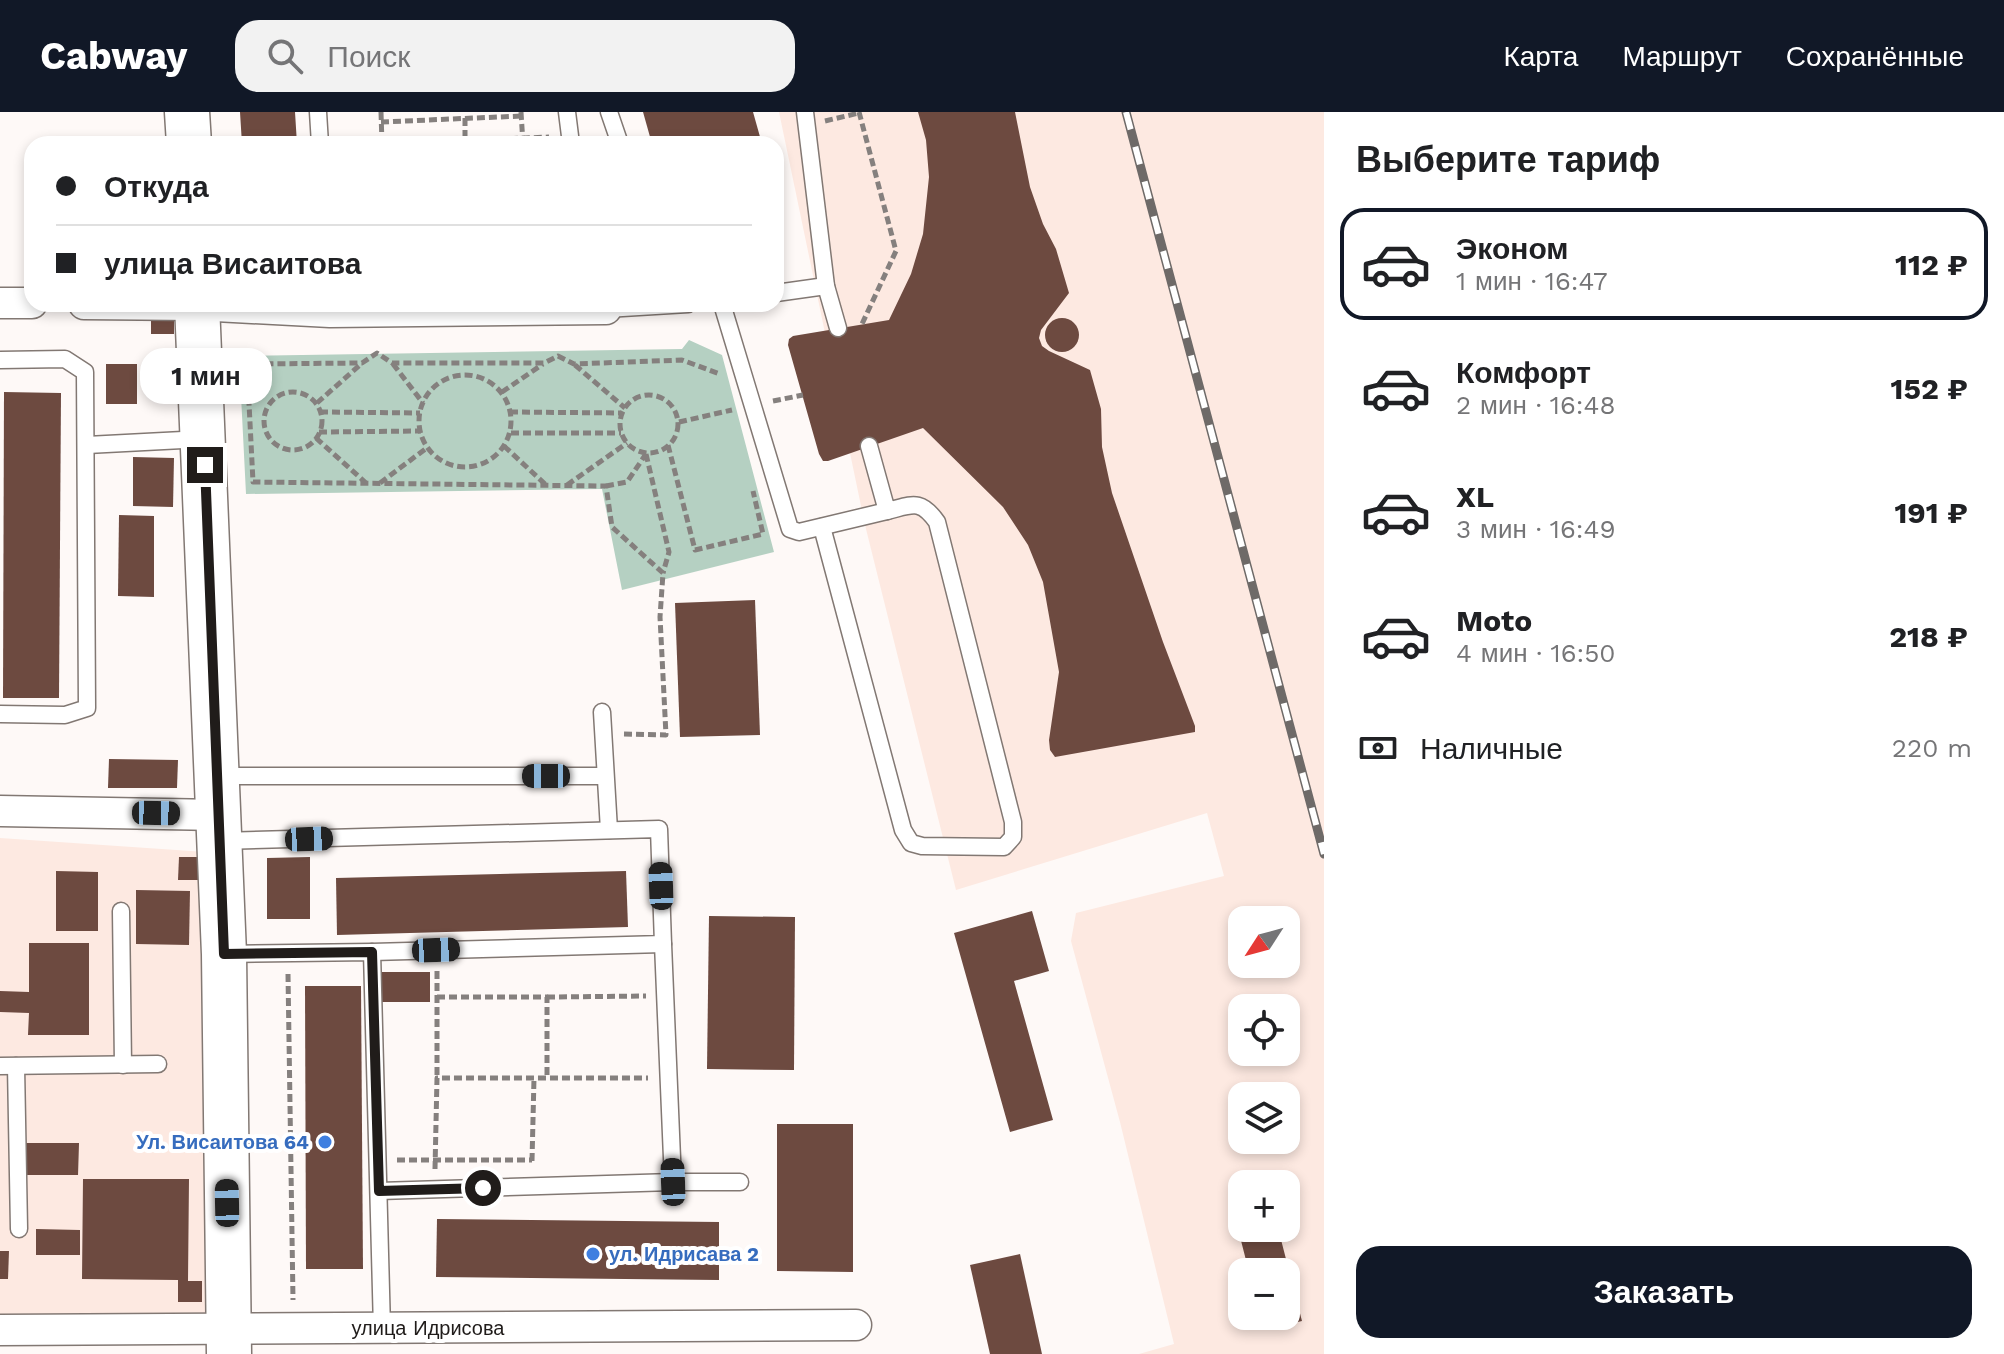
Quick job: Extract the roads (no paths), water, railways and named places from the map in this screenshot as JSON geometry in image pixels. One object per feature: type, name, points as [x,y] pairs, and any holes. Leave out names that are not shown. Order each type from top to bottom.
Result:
[{"type":"main road","points":[[187,112],[188,136]]},
{"type":"main road","points":[[197,312],[224,954],[229,1341]]},
{"type":"street","points":[[0,303],[24,303]]},
{"type":"street","points":[[0,811],[218,811]]},
{"type":"street","name":"улица Идрисова","points":[[0,1330],[229,1341],[293,1329],[856,1325]]},
{"type":"lane","points":[[318,112],[320,136]]},
{"type":"lane","points":[[567,112],[570,136]]},
{"type":"lane","points":[[609,112],[617,136]]},
{"type":"lane","points":[[806,118],[826,286],[838,328]]},
{"type":"lane","points":[[784,292],[826,286]]},
{"type":"lane","points":[[724,312],[790,529],[799,532],[917,504],[927,508],[937,522],[1013,822],[1013,837],[1004,847],[922,846],[911,843],[903,830],[822,527]]},
{"type":"lane","points":[[0,360],[65,359],[85,372],[87,445],[87,708],[65,715],[0,714]]},
{"type":"lane","points":[[87,445],[204,439]]},
{"type":"lane","points":[[869,446],[887,511]]},
{"type":"lane","points":[[602,712],[609,830]]},
{"type":"lane","points":[[218,811],[605,776]]},
{"type":"lane","points":[[218,811],[609,830],[659,829],[673,1182]]},
{"type":"lane","points":[[121,911],[123,1065]]},
{"type":"lane","points":[[224,954],[663,944]]},
{"type":"lane","points":[[372,952],[382,1329]]},
{"type":"lane","points":[[19,1229],[8,1066],[158,1064]]},
{"type":"lane","points":[[379,1191],[740,1182]]},
{"type":"railway","points":[[1126,112],[1324,854]]},
{"type":"place","name":"Ул. Висаитова 64","points":[[325,1142]]},
{"type":"place","name":"ул. Идрисава 2","points":[[593,1254]]}]
